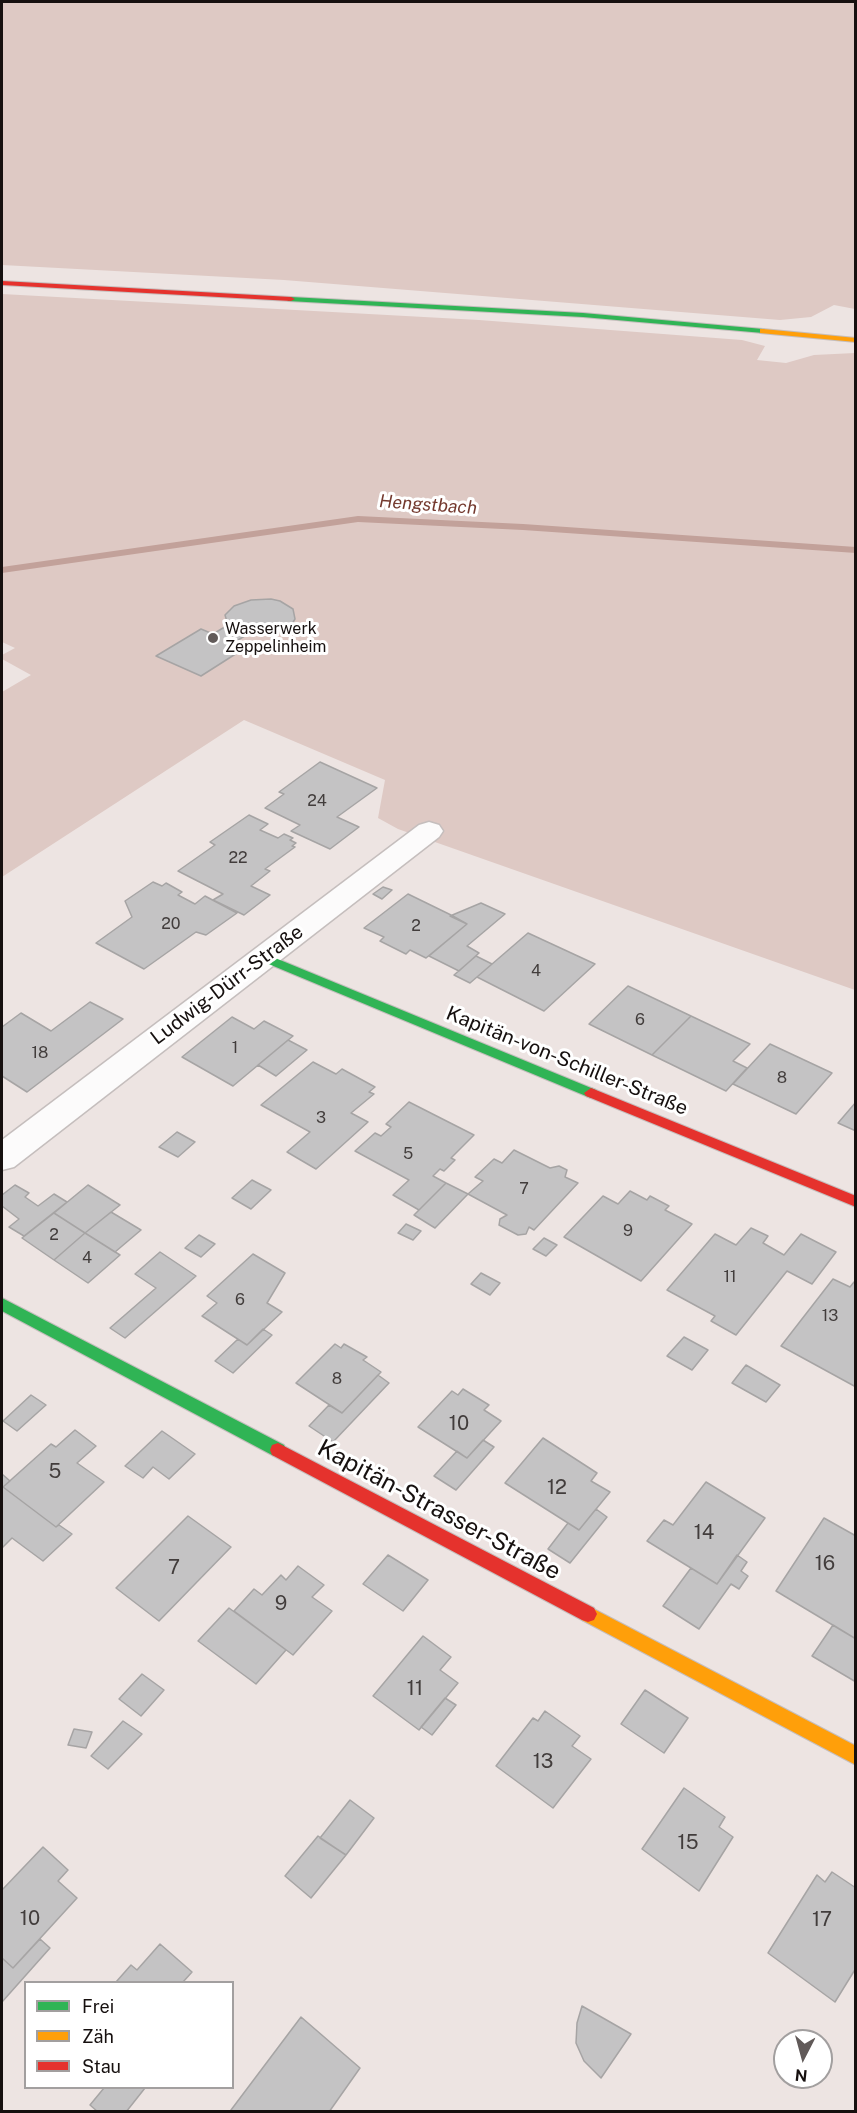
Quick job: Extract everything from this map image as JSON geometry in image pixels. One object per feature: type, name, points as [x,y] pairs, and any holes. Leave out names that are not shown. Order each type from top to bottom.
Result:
[{"type":"main road","points":[[2,283],[583,315],[855,340]]},
{"type":"main road","name":"Kapitän-von-Schiller-Straße","points":[[263,957],[855,1202]]},
{"type":"main road","name":"Kapitän-Strasser-Straße","points":[[2,1305],[855,1756]]},
{"type":"street","name":"Ludwig-Dürr-Straße","points":[[9,1141],[263,957],[429,831]]},
{"type":"shaded area","points":[[855,2],[855,309],[834,305],[811,317],[780,320],[284,280],[2,265],[2,3]]},
{"type":"shaded area","points":[[2,294],[479,320],[742,340],[765,346],[757,360],[786,363],[814,355],[855,353],[855,990],[398,829],[378,818],[385,780],[244,720],[2,877],[2,692],[31,675],[2,659],[2,655],[15,648],[2,642]]},
{"type":"building","name":"Wasserwerk Zeppelinheim","points":[[251,600],[280,601],[293,609],[295,619],[292,624],[268,634],[248,634],[233,643],[245,648],[201,676],[156,656],[201,629],[213,634],[228,625],[225,615],[234,606]]},
{"type":"building","points":[[320,762],[377,788],[337,817],[359,827],[330,849],[291,831],[300,825],[265,808],[284,794],[279,792]]},
{"type":"building","points":[[249,815],[268,824],[260,830],[278,838],[284,834],[293,838],[290,840],[296,843],[292,846],[295,847],[265,869],[270,871],[251,886],[270,895],[244,915],[213,900],[223,894],[178,871],[215,845],[210,842]]},
{"type":"building","points":[[153,882],[162,886],[166,883],[182,892],[178,895],[195,904],[205,896],[237,913],[206,935],[196,932],[144,969],[96,943],[132,917],[125,901]]},
{"type":"building","points":[[383,887],[392,890],[382,899],[373,894]]},
{"type":"building","points":[[408,894],[467,924],[426,958],[410,950],[406,954],[380,941],[384,937],[364,928]]},
{"type":"building","points":[[481,903],[505,914],[467,946],[479,953],[459,971],[429,956],[467,924],[450,916]]},
{"type":"building","points":[[528,933],[595,964],[544,1011],[477,977]]},
{"type":"building","points":[[476,956],[492,964],[470,983],[454,975]]},
{"type":"building","points":[[628,986],[691,1016],[652,1055],[589,1024]]},
{"type":"building","points":[[90,1002],[123,1019],[27,1092],[2,1076],[2,1027],[21,1013],[51,1031]]},
{"type":"building","points":[[691,1016],[750,1044],[733,1061],[747,1068],[726,1091],[652,1055]]},
{"type":"building","points":[[232,1017],[254,1029],[264,1021],[293,1036],[233,1086],[182,1057]]},
{"type":"building","points":[[288,1040],[307,1050],[276,1076],[258,1065]]},
{"type":"building","points":[[770,1044],[832,1073],[796,1114],[733,1084]]},
{"type":"building","points":[[313,1062],[336,1074],[342,1069],[375,1087],[369,1092],[374,1094],[351,1113],[368,1122],[316,1169],[287,1152],[310,1132],[261,1105]]},
{"type":"building","points":[[409,1102],[474,1135],[451,1158],[455,1160],[444,1171],[440,1169],[433,1176],[446,1183],[419,1210],[393,1195],[409,1180],[355,1151],[375,1133],[381,1136],[391,1127],[386,1124]]},
{"type":"building","points":[[856,1102],[856,1131],[838,1123]]},
{"type":"building","points":[[177,1132],[195,1142],[178,1157],[159,1147]]},
{"type":"building","points":[[514,1150],[550,1168],[559,1166],[567,1170],[565,1177],[578,1183],[534,1230],[529,1227],[526,1234],[518,1235],[499,1225],[500,1219],[507,1215],[468,1194],[483,1181],[475,1177],[494,1159],[502,1163]]},
{"type":"building","points":[[252,1180],[271,1190],[251,1209],[232,1198]]},
{"type":"building","points":[[446,1183],[468,1194],[435,1228],[414,1215]]},
{"type":"building","points":[[15,1185],[29,1193],[25,1197],[38,1206],[54,1194],[67,1202],[24,1236],[9,1227],[19,1219],[2,1206],[2,1195]]},
{"type":"building","points":[[88,1185],[120,1205],[85,1233],[54,1213]]},
{"type":"building","points":[[630,1191],[647,1200],[650,1196],[669,1206],[665,1210],[692,1224],[641,1281],[564,1237],[603,1196],[618,1204]]},
{"type":"building","points":[[111,1212],[141,1230],[115,1252],[85,1233]]},
{"type":"building","points":[[54,1213],[85,1233],[54,1260],[22,1238]]},
{"type":"building","points":[[406,1224],[421,1231],[413,1240],[398,1233]]},
{"type":"building","points":[[751,1228],[768,1236],[763,1243],[784,1255],[801,1234],[836,1252],[812,1284],[787,1271],[736,1335],[711,1321],[715,1316],[667,1290],[715,1234],[736,1245]]},
{"type":"building","points":[[85,1233],[120,1255],[88,1283],[54,1260]]},
{"type":"building","points":[[199,1235],[215,1244],[201,1257],[185,1248]]},
{"type":"building","points":[[544,1238],[557,1245],[546,1256],[533,1249]]},
{"type":"building","points":[[160,1252],[196,1276],[125,1338],[110,1328],[156,1288],[135,1274]]},
{"type":"building","points":[[253,1254],[285,1273],[267,1303],[282,1312],[247,1345],[202,1316],[217,1303],[207,1296]]},
{"type":"building","points":[[481,1273],[500,1283],[490,1295],[471,1284]]},
{"type":"building","points":[[833,1279],[850,1287],[854,1282],[856,1283],[856,1387],[781,1346]]},
{"type":"building","points":[[263,1329],[272,1335],[233,1373],[215,1361],[238,1339],[247,1345]]},
{"type":"building","points":[[684,1337],[708,1350],[692,1370],[667,1356]]},
{"type":"building","points":[[335,1344],[341,1348],[344,1344],[367,1357],[363,1360],[381,1372],[342,1413],[296,1383]]},
{"type":"building","points":[[746,1365],[780,1385],[766,1402],[732,1383]]},
{"type":"building","points":[[378,1375],[389,1383],[333,1442],[309,1426],[329,1405],[342,1413]]},
{"type":"building","points":[[463,1389],[489,1405],[484,1410],[501,1421],[467,1458],[418,1427],[452,1391],[458,1395]]},
{"type":"building","points":[[31,1395],[46,1405],[17,1431],[3,1421]]},
{"type":"building","points":[[75,1430],[96,1446],[77,1463],[104,1482],[56,1527],[3,1487],[51,1444],[56,1447]]},
{"type":"building","points":[[162,1431],[195,1454],[169,1479],[153,1467],[143,1478],[125,1466]]},
{"type":"building","points":[[543,1438],[597,1473],[591,1481],[610,1492],[579,1530],[505,1483]]},
{"type":"building","points":[[483,1440],[494,1447],[456,1490],[434,1476],[457,1451],[467,1458]]},
{"type":"building","points":[[2,1474],[10,1481],[3,1487],[56,1527],[59,1525],[72,1534],[43,1561],[12,1538],[2,1548]]},
{"type":"building","points":[[706,1482],[765,1518],[717,1584],[647,1541],[664,1520],[673,1525]]},
{"type":"building","points":[[596,1509],[607,1517],[570,1563],[548,1549],[568,1523],[579,1530]]},
{"type":"building","points":[[188,1516],[231,1547],[159,1621],[116,1588]]},
{"type":"building","points":[[824,1518],[856,1536],[856,1639],[776,1591]]},
{"type":"building","points":[[388,1555],[428,1580],[403,1611],[363,1584]]},
{"type":"building","points":[[737,1555],[747,1562],[741,1571],[748,1576],[739,1589],[731,1584],[699,1629],[663,1606],[691,1568],[717,1584]]},
{"type":"building","points":[[298,1566],[324,1585],[312,1597],[332,1611],[293,1655],[234,1611],[254,1589],[262,1595],[281,1575],[286,1580]]},
{"type":"building","points":[[229,1608],[286,1650],[256,1684],[198,1641]]},
{"type":"building","points":[[833,1625],[856,1639],[856,1682],[812,1656]]},
{"type":"building","points":[[423,1636],[451,1657],[440,1670],[458,1683],[419,1730],[373,1696]]},
{"type":"building","points":[[142,1674],[164,1690],[141,1716],[119,1699]]},
{"type":"building","points":[[645,1690],[688,1718],[664,1753],[621,1724]]},
{"type":"building","points":[[445,1698],[456,1705],[432,1735],[421,1727]]},
{"type":"building","points":[[545,1711],[580,1736],[572,1746],[591,1759],[553,1808],[496,1766],[533,1718],[538,1721]]},
{"type":"building","points":[[123,1721],[142,1734],[108,1769],[91,1756]]},
{"type":"building","points":[[74,1729],[92,1732],[86,1748],[68,1745]]},
{"type":"building","points":[[684,1788],[725,1817],[719,1827],[733,1837],[699,1891],[642,1849]]},
{"type":"building","points":[[350,1800],[374,1818],[346,1855],[320,1838]]},
{"type":"building","points":[[318,1836],[346,1855],[311,1898],[285,1876]]},
{"type":"building","points":[[43,1847],[68,1870],[58,1881],[77,1898],[13,1968],[2,1958],[2,1890]]},
{"type":"building","points":[[832,1872],[856,1888],[856,1968],[835,2002],[768,1953],[817,1875],[825,1882]]},
{"type":"building","points":[[40,1939],[50,1948],[2,2002],[2,1958],[13,1968]]},
{"type":"building","points":[[160,1944],[192,1972],[184,1981],[117,1981],[131,1965],[137,1970]]},
{"type":"building","points":[[582,2006],[631,2034],[601,2078],[584,2061],[576,2043],[577,2023]]},
{"type":"building","points":[[301,2017],[360,2068],[329,2112],[234,2112],[231,2110]]},
{"type":"building","points":[[103,2089],[144,2089],[126,2112],[98,2112],[90,2105]]},
{"type":"waterway","name":"Hengstbach","points":[[2,570],[358,519],[523,527],[856,550]]},
{"type":"traffic: fast","points":[[291,299],[583,315],[763,331]]},
{"type":"traffic: fast","points":[[263,957],[591,1093]]},
{"type":"traffic: fast","points":[[2,1304],[278,1450]]},
{"type":"traffic: slow","points":[[763,331],[856,340]]},
{"type":"traffic: slow","points":[[588,1614],[856,1756]]},
{"type":"traffic: jam","points":[[2,283],[291,299]]},
{"type":"traffic: jam","points":[[591,1093],[856,1202]]},
{"type":"traffic: jam","points":[[278,1450],[588,1614]]},
{"type":"place","name":"Wasserwerk Zeppelinheim","points":[[213,638]]}]
